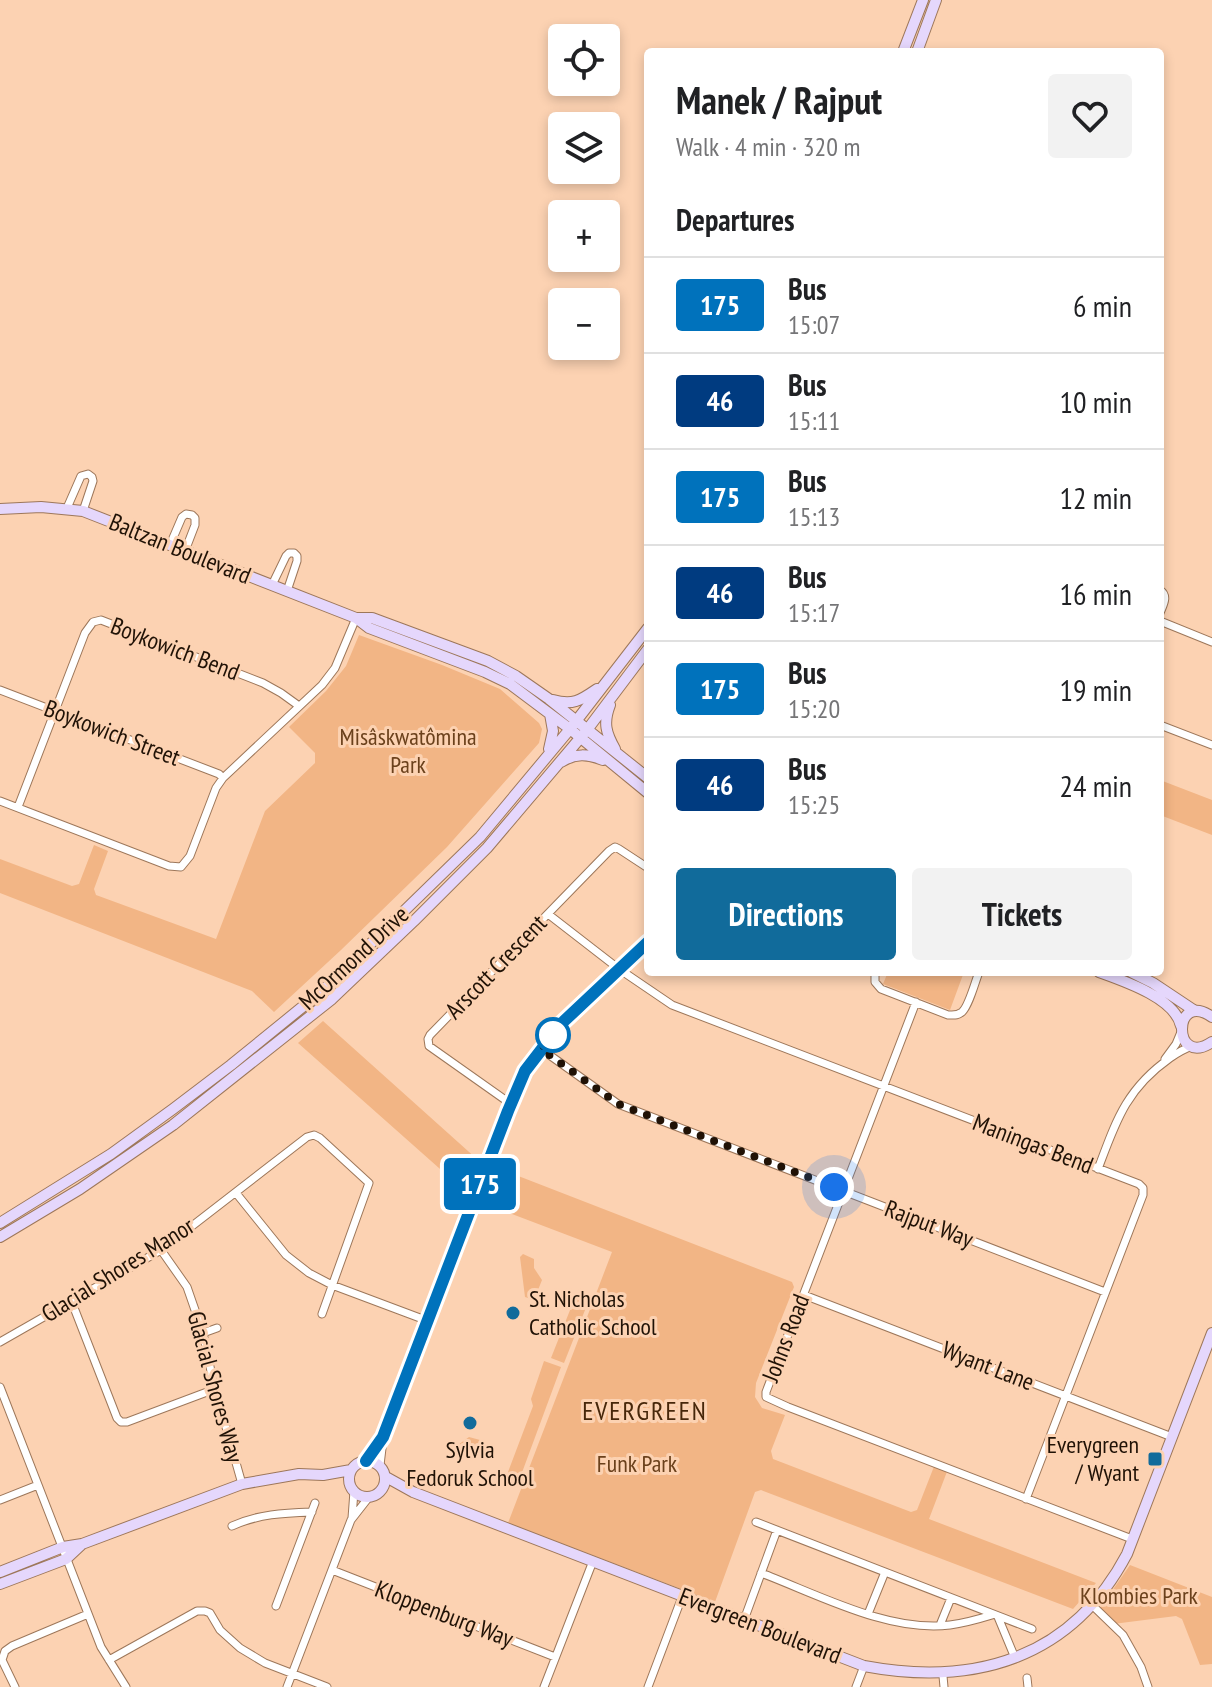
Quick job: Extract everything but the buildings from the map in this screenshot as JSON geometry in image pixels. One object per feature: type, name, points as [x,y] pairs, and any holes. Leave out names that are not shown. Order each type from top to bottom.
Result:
[{"type":"street","points":[[905,48],[923,0]]},
{"type":"street","points":[[918,48],[936,0]]},
{"type":"street","points":[[67,508],[81,476],[88,474],[93,481],[83,511]]},
{"type":"street","name":"Baltzan Boulevard","points":[[0,509],[41,507],[83,511],[497,677],[573,725]]},
{"type":"street","points":[[170,545],[182,517],[192,515],[195,523],[185,551]]},
{"type":"street","points":[[272,585],[286,556],[294,553],[297,561],[287,591]]},
{"type":"street","points":[[0,801],[169,866],[181,867],[190,856],[216,788],[223,778],[322,685],[335,668],[356,618]]},
{"type":"street","name":"Baltzan Boulevard","points":[[356,618],[372,618],[488,661],[516,676],[549,699],[573,725],[614,759]]},
{"type":"street","name":"Boykowich Bend","points":[[55,711],[85,633],[93,622],[101,620],[263,683],[299,706]]},
{"type":"street","points":[[1164,623],[1212,642]]},
{"type":"street","name":"McOrmond Drive","points":[[0,1223],[111,1154],[231,1065],[322,991],[480,837],[644,633]]},
{"type":"street","name":"McOrmond Drive","points":[[0,1237],[80,1189],[173,1125],[332,999],[487,848],[644,654]]},
{"type":"street","points":[[549,699],[566,703],[580,701],[608,681]]},
{"type":"street","name":"Boykowich Street","points":[[0,690],[223,778]]},
{"type":"street","points":[[614,695],[605,727],[614,759],[644,789]]},
{"type":"street","points":[[18,807],[55,711]]},
{"type":"street","points":[[547,754],[553,731],[550,713]]},
{"type":"street","points":[[1164,727],[1212,745]]},
{"type":"street","points":[[553,768],[581,754],[614,759],[644,776]]},
{"type":"street","name":"Arscott Crescent","points":[[511,1104],[429,1046],[430,1035],[609,851],[615,847],[644,865]]},
{"type":"street","name":"Maningas Bend","points":[[548,914],[658,997],[687,1012],[883,1085],[1143,1188],[1143,1195],[1026,1499]]},
{"type":"street","points":[[366,1461],[383,1437],[525,1071],[562,1023],[644,946]]},
{"type":"street","points":[[875,976],[875,982],[881,989],[948,1015],[958,1015],[965,1008],[977,976]]},
{"type":"street","points":[[1109,976],[1136,987],[1166,1005],[1176,1013],[1187,1043],[1202,1048]]},
{"type":"street","points":[[1139,976],[1206,1012]]},
{"type":"street","name":"Johns Road","points":[[916,1002],[766,1397],[1132,1539]]},
{"type":"street","points":[[1161,1064],[1176,1044],[1186,1017],[1206,1012]]},
{"type":"street","points":[[1098,1169],[1123,1107],[1143,1080],[1179,1052],[1202,1048],[1212,1042]]},
{"type":"street","name":"Rajput Way","points":[[541,1049],[618,1104],[1105,1292]]},
{"type":"street","name":"Glacial Shores Manor","points":[[0,1342],[161,1250],[307,1137],[314,1135],[369,1183],[332,1285]]},
{"type":"street","points":[[236,1193],[286,1255],[309,1273],[332,1285],[428,1321]]},
{"type":"street","name":"Glacial Shores Way","points":[[161,1250],[187,1287],[203,1333],[242,1484]]},
{"type":"street","points":[[322,1314],[332,1285]]},
{"type":"street","name":"Wyant Lane","points":[[804,1295],[1172,1437]]},
{"type":"street","points":[[71,1300],[121,1422],[215,1389]]},
{"type":"street","points":[[203,1333],[217,1328]]},
{"type":"street","name":"Evergreen Boulevard","points":[[386,1477],[413,1492],[864,1666],[944,1681],[1016,1660],[1048,1643],[1093,1606],[1122,1564],[1212,1333]]},
{"type":"street","points":[[0,1387],[101,1647],[126,1687]]},
{"type":"street","points":[[351,1520],[384,1486],[386,1477],[380,1465],[383,1437]]},
{"type":"street","points":[[0,1572],[242,1484],[299,1474],[323,1475],[351,1470],[358,1463],[366,1461],[380,1465]]},
{"type":"street","points":[[287,1687],[351,1520],[351,1470]]},
{"type":"street","points":[[323,1475],[352,1488],[361,1496],[374,1495]]},
{"type":"street","points":[[0,1500],[38,1485]]},
{"type":"street","name":"Evergreen Boulevard","points":[[374,1495],[413,1492]]},
{"type":"street","points":[[276,1606],[315,1503]]},
{"type":"street","points":[[232,1526],[272,1514],[312,1512]]},
{"type":"street","points":[[756,1522],[1032,1629]]},
{"type":"street","points":[[744,1620],[777,1530]]},
{"type":"street","points":[[0,1584],[66,1559],[82,1544]]},
{"type":"street","points":[[544,1687],[593,1561]]},
{"type":"street","name":"Kloppenburg Way","points":[[332,1570],[555,1657]]},
{"type":"street","points":[[868,1614],[885,1572]]},
{"type":"street","points":[[761,1573],[868,1614],[913,1625],[940,1625],[996,1616]]},
{"type":"street","points":[[648,1687],[682,1597]]},
{"type":"street","points":[[940,1625],[951,1598]]},
{"type":"street","points":[[1093,1606],[1113,1624],[1131,1647],[1148,1687]]},
{"type":"street","points":[[109,1660],[197,1611],[205,1611],[240,1648],[265,1663],[327,1687]]},
{"type":"street","points":[[15,1687],[2,1660],[5,1651],[88,1614]]},
{"type":"street","points":[[996,1616],[1016,1660]]},
{"type":"street","points":[[856,1687],[864,1666]]},
{"type":"green space","name":"Misâskwatômina Park","points":[[359,635],[500,689],[539,723],[542,729],[539,743],[447,847],[274,1012],[252,991],[0,893],[0,859],[72,886],[79,884],[94,845],[108,851],[94,889],[96,895],[216,939],[265,811],[315,763],[315,753],[289,727],[326,691],[346,666]]},
{"type":"green space","points":[[1164,782],[1212,800],[1212,835],[1164,817]]},
{"type":"green space","points":[[886,976],[963,976],[950,1010],[883,984]]},
{"type":"green space","points":[[323,1021],[478,1160],[466,1192],[298,1043]]},
{"type":"green space","name":"Funk Park","points":[[498,1168],[792,1282],[794,1287],[756,1383],[755,1397],[762,1408],[785,1415],[771,1451],[773,1459],[911,1512],[917,1510],[935,1464],[948,1469],[929,1519],[1096,1583],[1073,1609],[761,1490],[755,1492],[715,1602],[508,1523],[612,1252],[483,1203]]},
{"type":"green space","points":[[523,1254],[534,1259],[534,1268],[542,1280],[534,1300],[525,1297],[520,1257]]},
{"type":"green space","points":[[576,1295],[589,1300],[564,1363],[551,1358]]},
{"type":"green space","points":[[544,1361],[561,1367],[517,1486],[509,1481],[508,1472],[533,1406],[531,1399]]},
{"type":"green space","points":[[469,1437],[480,1440],[472,1459],[462,1456],[455,1447]]},
{"type":"green space","name":"Klombies Park","points":[[1130,1565],[1212,1597],[1212,1664],[1200,1665],[1182,1619],[1176,1616],[1113,1624],[1098,1611]]},
{"type":"bus line","name":"175","points":[[366,1461],[383,1437],[525,1071],[562,1023],[644,946]]},
{"type":"place","name":"St. Nicholas Catholic School","points":[[513,1313]]},
{"type":"place","name":"Sylvia Fedoruk School","points":[[470,1423]]},
{"type":"place","name":"Everygreen / Wyant","points":[[1155,1459]]},
{"type":"district","name":"EVERGREEN","points":[[645,1411]]},
{"type":"route","points":[[553,1035],[541,1049],[618,1104],[834,1187]]}]
